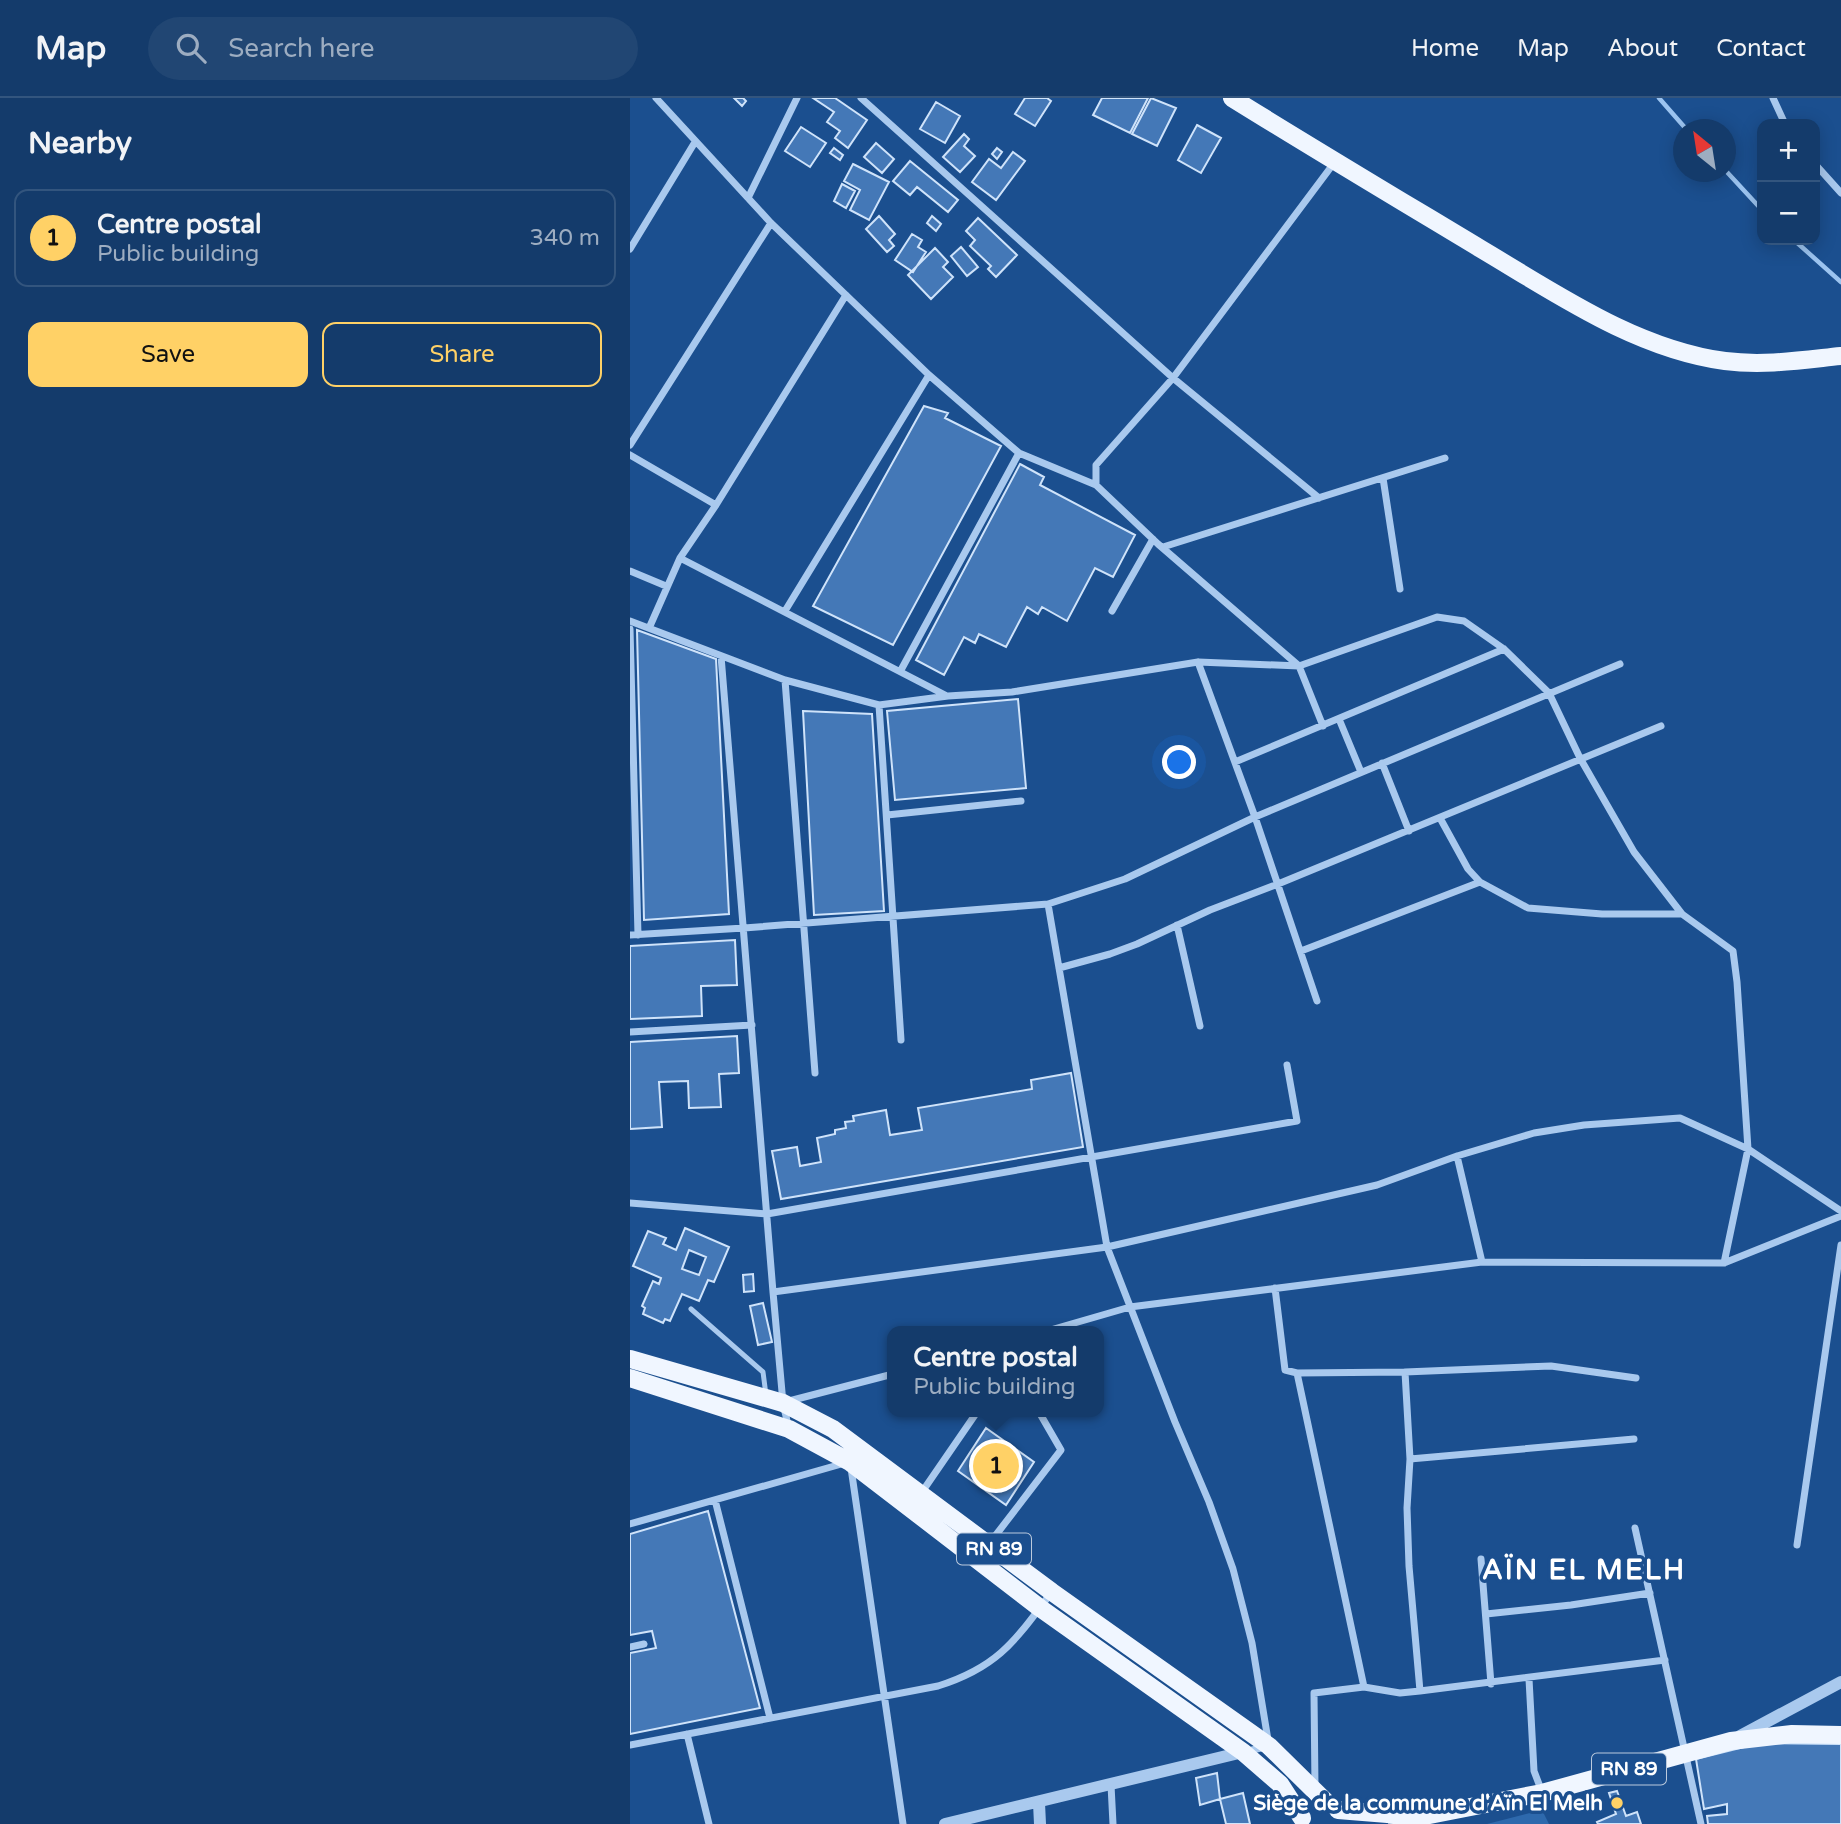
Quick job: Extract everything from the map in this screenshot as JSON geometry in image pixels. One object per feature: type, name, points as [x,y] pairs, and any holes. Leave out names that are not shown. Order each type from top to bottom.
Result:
[{"type":"main road","points":[[1232,98],[1592,315],[1662,345],[1724,361],[1768,363],[1841,356]]},
{"type":"main road","name":"RN 89","points":[[630,1359],[775,1401],[833,1429],[1052,1592],[1269,1746],[1329,1807],[1419,1817]]},
{"type":"main road","name":"RN 89","points":[[630,1378],[789,1429],[850,1462],[1040,1608],[1244,1752],[1280,1784],[1302,1821]]},
{"type":"main road","name":"RN 89","points":[[1397,1824],[1419,1817],[1542,1793],[1731,1741],[1793,1734],[1841,1735]]},
{"type":"main road","points":[[1302,1821],[1304,1812],[1313,1802],[1329,1807]]},
{"type":"street","points":[[656,98],[771,223],[929,374],[1019,453],[1096,485],[1153,539],[1298,666],[1323,726]]},
{"type":"street","points":[[748,198],[796,98]]},
{"type":"street","points":[[861,98],[1173,378],[1319,498]]},
{"type":"street","points":[[1773,98],[1783,119]]},
{"type":"street","points":[[630,249],[695,142]]},
{"type":"street","points":[[1096,485],[1096,465],[1173,378],[1335,162]]},
{"type":"street","points":[[1820,170],[1841,193]]},
{"type":"street","points":[[630,445],[771,223]]},
{"type":"street","points":[[650,626],[680,558],[716,505],[846,295]]},
{"type":"street","points":[[785,611],[929,374]]},
{"type":"street","points":[[901,670],[1019,453]]},
{"type":"street","points":[[630,455],[716,505]]},
{"type":"street","points":[[1163,547],[1445,458]]},
{"type":"street","points":[[1383,478],[1400,589]]},
{"type":"street","points":[[1112,611],[1153,539]]},
{"type":"street","points":[[680,558],[948,696]]},
{"type":"street","points":[[630,571],[666,586]]},
{"type":"street","points":[[630,621],[650,626],[785,680],[879,705],[948,696],[1012,692],[1198,662],[1298,666],[1437,617],[1464,621],[1504,649],[1549,694],[1580,758],[1634,852],[1682,914],[1733,951],[1748,1149],[1724,1263]]},
{"type":"street","points":[[630,629],[634,935],[1048,904],[1125,879],[1255,817],[1620,664]]},
{"type":"street","points":[[1235,762],[1504,649]]},
{"type":"street","points":[[722,656],[773,1292],[775,1401],[789,1429]]},
{"type":"street","points":[[1198,662],[1255,817],[1317,1001]]},
{"type":"street","points":[[785,680],[815,1073]]},
{"type":"street","points":[[879,705],[901,1040]]},
{"type":"street","points":[[1339,719],[1362,772]]},
{"type":"street","points":[[1059,968],[1110,954],[1661,726]]},
{"type":"street","points":[[1382,763],[1409,831]]},
{"type":"street","points":[[887,815],[1021,801]]},
{"type":"street","points":[[1440,818],[1468,869],[1480,882],[1528,908],[1602,914],[1682,914]]},
{"type":"street","points":[[1301,951],[1480,882]]},
{"type":"street","points":[[945,1824],[1269,1746],[1252,1643],[1233,1569],[1107,1247],[1048,904]]},
{"type":"street","points":[[1177,925],[1200,1026]]},
{"type":"street","points":[[630,1032],[752,1025]]},
{"type":"street","points":[[630,1203],[767,1214],[1297,1121],[1287,1065]]},
{"type":"street","points":[[773,1292],[1107,1247],[1377,1185],[1457,1156],[1534,1133],[1584,1125],[1679,1118],[1748,1149],[1841,1213]]},
{"type":"street","points":[[1457,1156],[1482,1262]]},
{"type":"street","points":[[1064,1326],[1130,1307],[1482,1262],[1724,1263],[1841,1213]]},
{"type":"street","points":[[1797,1545],[1841,1245]]},
{"type":"street","points":[[1275,1288],[1285,1370],[1297,1373],[1551,1366],[1636,1378]]},
{"type":"street","points":[[1405,1372],[1410,1460],[1407,1508],[1409,1566],[1420,1691]]},
{"type":"street","points":[[1297,1373],[1364,1687]]},
{"type":"street","points":[[775,1401],[887,1375]]},
{"type":"street","points":[[920,1495],[974,1417]]},
{"type":"street","points":[[988,1545],[1061,1450],[1042,1417]]},
{"type":"street","points":[[1410,1460],[1634,1439]]},
{"type":"street","points":[[630,1524],[850,1462],[903,1824]]},
{"type":"street","points":[[715,1500],[770,1718]]},
{"type":"street","points":[[1635,1528],[1701,1824]]},
{"type":"street","points":[[1481,1559],[1491,1684]]},
{"type":"street","points":[[630,1745],[938,1686],[967,1676],[994,1660],[1016,1638],[1052,1592]]},
{"type":"street","points":[[1486,1614],[1571,1605],[1650,1592]]},
{"type":"street","points":[[630,1647],[644,1644]]},
{"type":"street","points":[[1329,1807],[1314,1693],[1364,1687],[1400,1693],[1491,1684],[1665,1660]]},
{"type":"street","points":[[1529,1679],[1534,1771],[1542,1793]]},
{"type":"street","points":[[1731,1741],[1841,1682]]},
{"type":"street","points":[[687,1734],[709,1824]]},
{"type":"street","points":[[1111,1785],[1113,1824]]},
{"type":"street","points":[[1039,1803],[1040,1824]]},
{"type":"lane","points":[[691,1308],[763,1372],[775,1401]]},
{"type":"shaded area","points":[[1542,1810],[1549,1824],[1487,1824]]},
{"type":"building","points":[[734,98],[743,98],[746,101],[742,106]]},
{"type":"building","points":[[813,98],[835,98],[867,120],[848,148],[835,138],[840,131],[827,122],[834,112]]},
{"type":"building","points":[[1025,98],[1047,98],[1051,101],[1035,126],[1015,114]]},
{"type":"building","points":[[1102,98],[1148,98],[1130,133],[1093,115]]},
{"type":"building","points":[[1151,98],[1176,108],[1157,146],[1132,134]]},
{"type":"building","points":[[936,102],[960,116],[945,143],[920,129]]},
{"type":"building","points":[[1197,125],[1221,138],[1201,173],[1178,160]]},
{"type":"building","points":[[801,127],[826,143],[810,167],[785,151]]},
{"type":"building","points":[[964,134],[969,139],[964,146],[975,156],[960,172],[943,157]]},
{"type":"building","points":[[876,143],[894,159],[882,173],[864,157]]},
{"type":"building","points":[[834,148],[843,155],[840,160],[830,153]]},
{"type":"building","points":[[997,148],[1002,152],[997,159],[992,154]]},
{"type":"building","points":[[1013,152],[1025,161],[996,200],[972,182],[989,159],[1001,168]]},
{"type":"building","points":[[910,161],[958,200],[948,212],[917,187],[910,195],[893,181]]},
{"type":"building","points":[[853,164],[889,182],[869,220],[850,210],[860,190],[844,181]]},
{"type":"building","points":[[842,184],[855,191],[846,208],[834,201]]},
{"type":"building","points":[[879,216],[895,234],[889,240],[894,246],[887,252],[866,229]]},
{"type":"building","points":[[932,216],[941,224],[936,231],[927,223]]},
{"type":"building","points":[[978,218],[1017,255],[996,277],[988,269],[991,266],[970,246],[975,240],[966,231]]},
{"type":"building","points":[[912,234],[922,240],[918,247],[926,252],[913,272],[895,260]]},
{"type":"building","points":[[961,247],[978,267],[967,276],[951,256]]},
{"type":"building","points":[[935,248],[948,262],[943,267],[953,277],[931,299],[908,275]]},
{"type":"building","points":[[924,406],[948,413],[945,418],[1001,446],[893,645],[813,606]]},
{"type":"building","points":[[1020,464],[1044,477],[1040,485],[1135,535],[1113,577],[1095,568],[1067,621],[1042,607],[1038,614],[1027,607],[1006,647],[979,634],[975,643],[964,637],[944,675],[916,660]]},
{"type":"building","points":[[637,630],[716,659],[729,914],[644,920]]},
{"type":"building","points":[[1018,699],[1026,788],[895,800],[887,711]]},
{"type":"building","points":[[803,711],[872,714],[884,911],[814,915]]},
{"type":"building","points":[[735,940],[737,985],[701,986],[702,1016],[630,1019],[630,946]]},
{"type":"building","points":[[737,1036],[739,1073],[719,1074],[721,1107],[689,1108],[688,1081],[659,1082],[662,1127],[630,1129],[630,1042]]},
{"type":"building","points":[[1071,1073],[1083,1147],[781,1199],[772,1151],[797,1147],[800,1166],[821,1162],[817,1138],[846,1128],[845,1122],[854,1121],[853,1116],[886,1110],[890,1135],[922,1130],[918,1108],[1032,1089],[1031,1080]]},
{"type":"building","points":[[685,1228],[729,1247],[714,1282],[708,1280],[699,1301],[682,1294],[670,1321],[665,1319],[663,1323],[643,1314],[645,1308],[642,1306],[653,1281],[659,1284],[661,1278],[633,1266],[648,1231],[666,1238],[663,1244],[676,1250]],"holes":[[[689,1250],[706,1257],[699,1275],[682,1269]]]},
{"type":"building","points":[[753,1274],[754,1291],[744,1292],[743,1275]]},
{"type":"building","points":[[763,1303],[772,1342],[758,1345],[750,1306]]},
{"type":"building","points":[[986,1428],[1034,1462],[1006,1505],[958,1471]]},
{"type":"building","points":[[708,1511],[760,1708],[630,1734],[630,1653],[656,1648],[652,1631],[630,1635],[630,1534]]},
{"type":"building","points":[[1760,1743],[1841,1744],[1841,1824],[1708,1824],[1707,1816],[1727,1814],[1727,1804],[1704,1809],[1696,1759]]},
{"type":"building","points":[[1217,1773],[1220,1799],[1200,1805],[1196,1778]]},
{"type":"building","name":"Siège de la commune d'Aïn El Melh","points":[[1617,1791],[1626,1816],[1637,1812],[1641,1824],[1598,1824],[1597,1822],[1616,1814],[1609,1793]]},
{"type":"building","points":[[1243,1793],[1250,1824],[1226,1824],[1220,1799]]},
{"type":"waterway","points":[[1659,98],[1677,119]]},
{"type":"waterway","points":[[1736,182],[1757,205]]},
{"type":"waterway","points":[[1800,245],[1841,282]]},
{"type":"place","name":"Centre postal","points":[[996,1466]]},
{"type":"place","name":"Siège de la commune d'Aïn El Melh","points":[[1617,1803]]},
{"type":"district","name":"AÏN EL MELH","points":[[1584,1570]]}]
